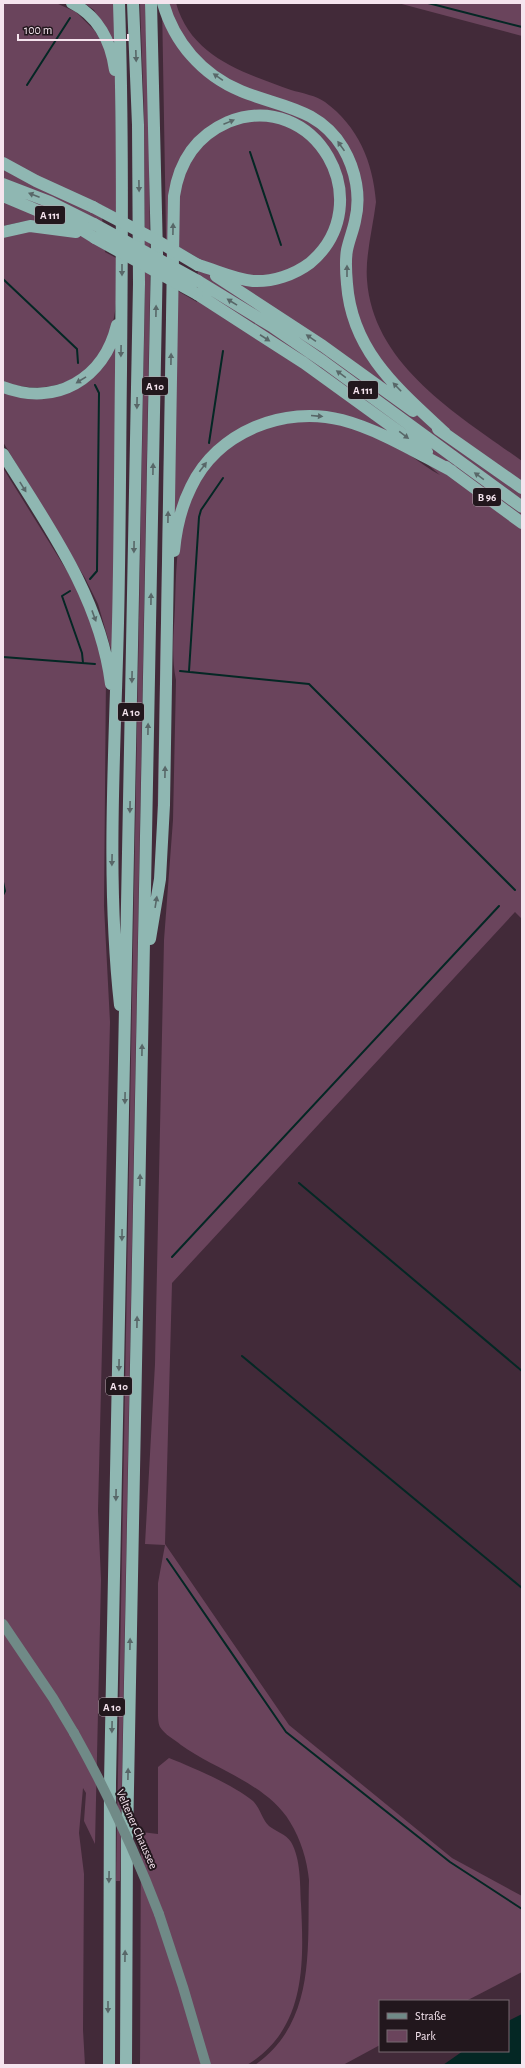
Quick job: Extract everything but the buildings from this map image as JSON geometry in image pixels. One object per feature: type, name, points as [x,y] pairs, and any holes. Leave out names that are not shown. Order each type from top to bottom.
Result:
[{"type":"highway","points":[[72,3],[96,23],[108,42],[113,56],[121,147]]},
{"type":"highway","points":[[119,3],[122,298],[112,915],[115,960],[126,1059]]},
{"type":"highway","name":"A 10","points":[[109,2065],[109,1882],[126,1059],[139,284],[138,126],[133,3]]},
{"type":"highway","name":"A 10","points":[[126,2065],[126,1878],[157,254],[151,3]]},
{"type":"highway","points":[[163,3],[170,22],[181,43],[203,67],[221,80],[240,90],[290,105],[311,117],[327,128],[343,147],[351,164],[356,181],[358,198],[356,220],[347,251],[348,296],[351,313],[364,345],[382,370],[445,433]]},
{"type":"highway","points":[[143,982],[158,894],[162,855],[165,795],[167,568],[174,196],[177,178],[186,156],[201,139],[218,126],[238,118],[253,116],[274,117],[289,122],[312,136],[324,149],[333,164],[340,191],[340,204],[337,221],[332,236],[322,250],[300,269],[283,277],[269,280],[244,279],[198,264]]},
{"type":"highway","points":[[3,163],[36,182]]},
{"type":"highway","points":[[3,170],[36,182],[93,207],[198,264],[318,343],[522,488]]},
{"type":"highway","name":"A 111","points":[[3,184],[50,202],[94,224],[198,281],[273,327],[324,362],[522,507]]},
{"type":"highway","name":"A 111","points":[[3,196],[74,226],[197,294],[304,363],[452,471]]},
{"type":"highway","points":[[3,232],[24,226],[41,226],[72,231],[95,238]]},
{"type":"highway","points":[[3,387],[24,393],[46,393],[64,388],[87,376],[101,362],[110,346],[118,319],[122,298]]},
{"type":"highway","points":[[167,640],[175,542],[183,505],[191,485],[206,464],[223,446],[244,432],[257,426],[283,418],[306,416],[330,418],[371,431],[452,471]]},
{"type":"highway","points":[[3,454],[76,573],[97,625],[106,657],[110,684],[114,779]]},
{"type":"highway","name":"B 96","points":[[452,471],[522,523]]},
{"type":"main road","name":"Veltener Chaussee","points":[[3,1624],[53,1698],[74,1733],[103,1786],[130,1841],[159,1914],[183,1987],[206,2065]]},
{"type":"green space","points":[[3,3],[56,3],[76,12],[95,31],[106,50],[115,74],[117,213],[101,205],[105,252],[118,259],[114,318],[105,344],[96,359],[84,371],[71,380],[56,385],[39,387],[22,386],[3,382],[3,237],[26,230],[62,234],[44,221],[21,222],[3,226]]},
{"type":"green space","points":[[84,3],[115,3],[116,50],[94,10]]},
{"type":"green space","points":[[140,3],[145,3],[149,110],[150,291],[120,1881],[116,1881],[145,290],[144,111]]},
{"type":"green space","points":[[162,3],[176,3],[183,22],[194,37],[207,50],[238,69],[255,77],[322,100],[337,112],[346,122],[362,146],[374,187],[376,202],[368,251],[367,280],[373,311],[385,338],[402,363],[447,407],[522,461],[522,919],[515,912],[172,1283],[165,1544],[289,1725],[452,1858],[522,1896],[522,1972],[468,2000],[379,2000],[379,2046],[343,2065],[255,2065],[275,2047],[289,2027],[299,2005],[307,1956],[309,1880],[307,1865],[300,1843],[290,1822],[268,1797],[181,1745],[162,1730],[158,1720],[158,1583],[165,1545],[145,1544],[155,1364],[164,940],[173,820],[176,680],[174,671],[173,644],[176,571],[180,535],[186,511],[195,490],[206,471],[221,455],[238,442],[258,432],[278,425],[300,421],[323,422],[346,426],[390,444],[440,475],[399,441],[364,423],[333,414],[312,412],[291,413],[270,417],[250,424],[232,434],[215,447],[201,463],[189,481],[171,530],[176,290],[197,302],[198,258],[170,242],[159,835],[157,835],[167,293]],"holes":[[[202,260],[237,274],[247,276],[239,276],[212,266],[237,281],[250,285],[237,283]]]},
{"type":"green space","points":[[398,3],[522,3],[522,36]]},
{"type":"green space","points":[[119,336],[113,656],[98,604],[85,578],[3,442],[3,392],[63,394]]},
{"type":"green space","points":[[3,468],[77,587],[91,622],[106,674],[104,906],[110,1022],[98,1511],[101,1580],[95,1844],[84,1821],[86,1793],[83,1788],[79,1833],[84,1874],[83,2030],[85,2065],[3,2065]]},
{"type":"green space","points":[[169,1758],[224,1783],[253,1801],[267,1824],[289,1839],[297,1856],[300,1881],[302,1949],[301,1972],[297,1994],[291,2014],[281,2033],[266,2050],[247,2065],[140,2065],[141,1832],[158,1834],[158,1767]]},
{"type":"shaded area","points":[[522,2014],[522,2065],[443,2065],[462,2052],[509,2052],[509,2020]]},
{"type":"waterway","points":[[428,3],[522,27]]},
{"type":"waterway","points":[[27,85],[70,18]]},
{"type":"waterway","points":[[250,152],[281,245]]},
{"type":"waterway","points":[[3,279],[77,349],[78,363]]},
{"type":"waterway","points":[[209,443],[223,351]]},
{"type":"waterway","points":[[90,579],[97,571],[99,393],[95,385]]},
{"type":"waterway","points":[[189,671],[199,517],[201,510],[223,478]]},
{"type":"waterway","points":[[70,591],[62,596],[82,653],[83,663]]},
{"type":"waterway","points":[[3,657],[95,664]]},
{"type":"waterway","points":[[180,671],[309,684],[515,890]]},
{"type":"waterway","points":[[3,882],[5,891],[3,895]]},
{"type":"waterway","points":[[172,1257],[499,906]]},
{"type":"waterway","points":[[299,1183],[522,1371]]},
{"type":"waterway","points":[[242,1356],[522,1588]]},
{"type":"waterway","points":[[167,1559],[286,1732],[450,1862],[522,1909]]}]
